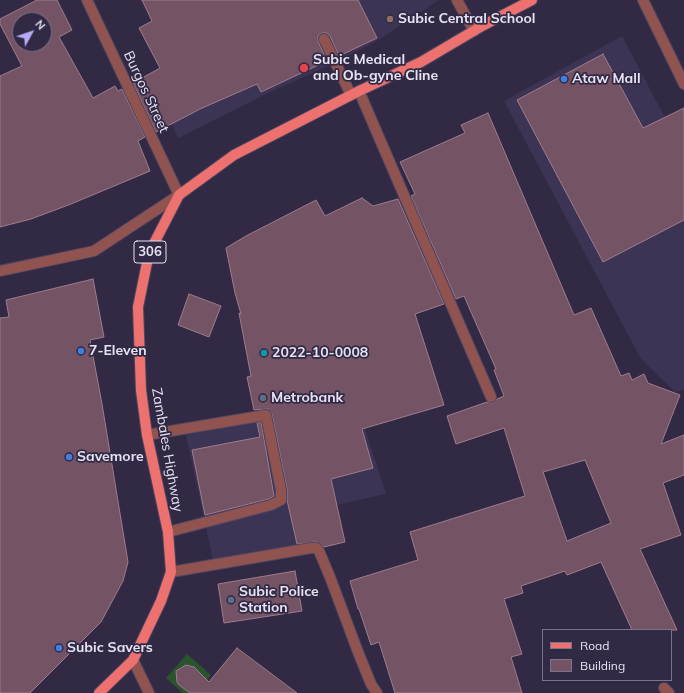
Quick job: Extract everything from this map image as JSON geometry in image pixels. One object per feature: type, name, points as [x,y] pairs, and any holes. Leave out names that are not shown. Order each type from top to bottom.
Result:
[{"type":"main road","name":"Zambales Highway","points":[[99,693],[133,660],[160,601],[171,572],[168,532],[147,435],[141,390],[138,307],[149,253],[179,195],[234,155],[355,93],[421,62],[474,31],[532,0]]},
{"type":"street","name":"Burgos Street","points":[[87,0],[179,195]]},
{"type":"street","points":[[456,0],[474,31]]},
{"type":"street","points":[[643,0],[684,84]]},
{"type":"street","points":[[324,39],[355,93],[491,397]]},
{"type":"street","points":[[0,271],[94,251],[179,195]]},
{"type":"street","points":[[147,435],[266,415],[281,490],[281,500],[271,505],[168,532]]},
{"type":"street","points":[[171,572],[316,548],[319,551],[330,577],[358,652],[377,693]]},
{"type":"street","points":[[133,660],[149,693]]},
{"type":"shaded area","points":[[268,0],[439,0],[380,39],[341,60],[262,96],[178,138],[149,74]]},
{"type":"shaded area","points":[[622,36],[684,154],[684,390],[675,392],[641,359],[504,101]]},
{"type":"shaded area","points":[[356,401],[386,494],[291,515],[299,552],[214,564],[186,435]]},
{"type":"green space","points":[[187,654],[211,675],[196,693],[183,693],[166,678]]},
{"type":"building","points":[[37,0],[57,0],[72,30],[59,37],[93,98],[115,86],[118,91],[122,89],[145,137],[138,141],[150,171],[31,219],[0,227],[0,76],[22,66],[15,52],[52,52],[52,12],[14,12]]},
{"type":"building","points":[[142,0],[358,0],[377,38],[339,56],[330,36],[327,33],[322,33],[318,36],[318,41],[327,61],[261,92],[257,84],[200,109],[156,132],[133,83],[160,68],[139,28],[152,21]]},
{"type":"building","points":[[12,13],[12,47],[0,24],[0,19]]},
{"type":"building","points":[[603,54],[643,128],[684,108],[684,220],[603,262],[517,100]]},
{"type":"building","points":[[488,113],[574,315],[591,308],[621,376],[629,373],[632,380],[644,374],[648,383],[680,395],[661,444],[684,435],[684,475],[663,483],[681,535],[640,549],[677,630],[632,629],[601,562],[567,575],[565,571],[521,586],[523,593],[504,599],[522,654],[511,657],[522,693],[395,693],[379,642],[371,645],[350,581],[418,560],[410,532],[525,496],[504,428],[456,444],[447,416],[487,402],[493,403],[497,399],[504,396],[494,370],[496,369],[464,296],[456,299],[411,196],[415,194],[400,162],[465,133],[461,125]],"holes":[[[585,460],[611,523],[567,541],[543,472]]]},
{"type":"building","points":[[362,198],[373,206],[398,199],[444,304],[415,314],[444,405],[362,429],[373,468],[331,479],[345,542],[324,547],[316,542],[297,544],[287,500],[287,489],[272,414],[268,409],[254,410],[247,377],[251,376],[239,313],[241,314],[226,248],[316,200],[325,216]]},
{"type":"building","points":[[93,279],[104,337],[90,340],[128,562],[123,581],[101,622],[30,693],[0,693],[0,318],[9,317],[6,300]]},
{"type":"building","points":[[189,294],[221,306],[209,337],[178,325]]},
{"type":"building","points":[[261,422],[274,496],[269,499],[205,515],[192,450],[260,437],[257,423]]},
{"type":"building","points":[[295,571],[302,611],[224,623],[218,584]]},
{"type":"building","points":[[237,648],[297,693],[190,693],[177,682],[176,671],[186,665],[194,667],[209,682]]},
{"type":"place","name":"Subic Central School","points":[[390,19]]},
{"type":"place","name":"Subic Medical and Ob-gyne Cline","points":[[304,68]]},
{"type":"place","name":"Ataw Mall","points":[[564,79]]},
{"type":"place","name":"7-Eleven","points":[[81,351]]},
{"type":"place","name":"2022-10-0008","points":[[264,353]]},
{"type":"place","name":"Metrobank","points":[[263,398]]},
{"type":"place","name":"Savemore","points":[[69,457]]},
{"type":"place","name":"Subic Police Station","points":[[231,600]]},
{"type":"place","name":"Subic Savers","points":[[59,648]]}]
